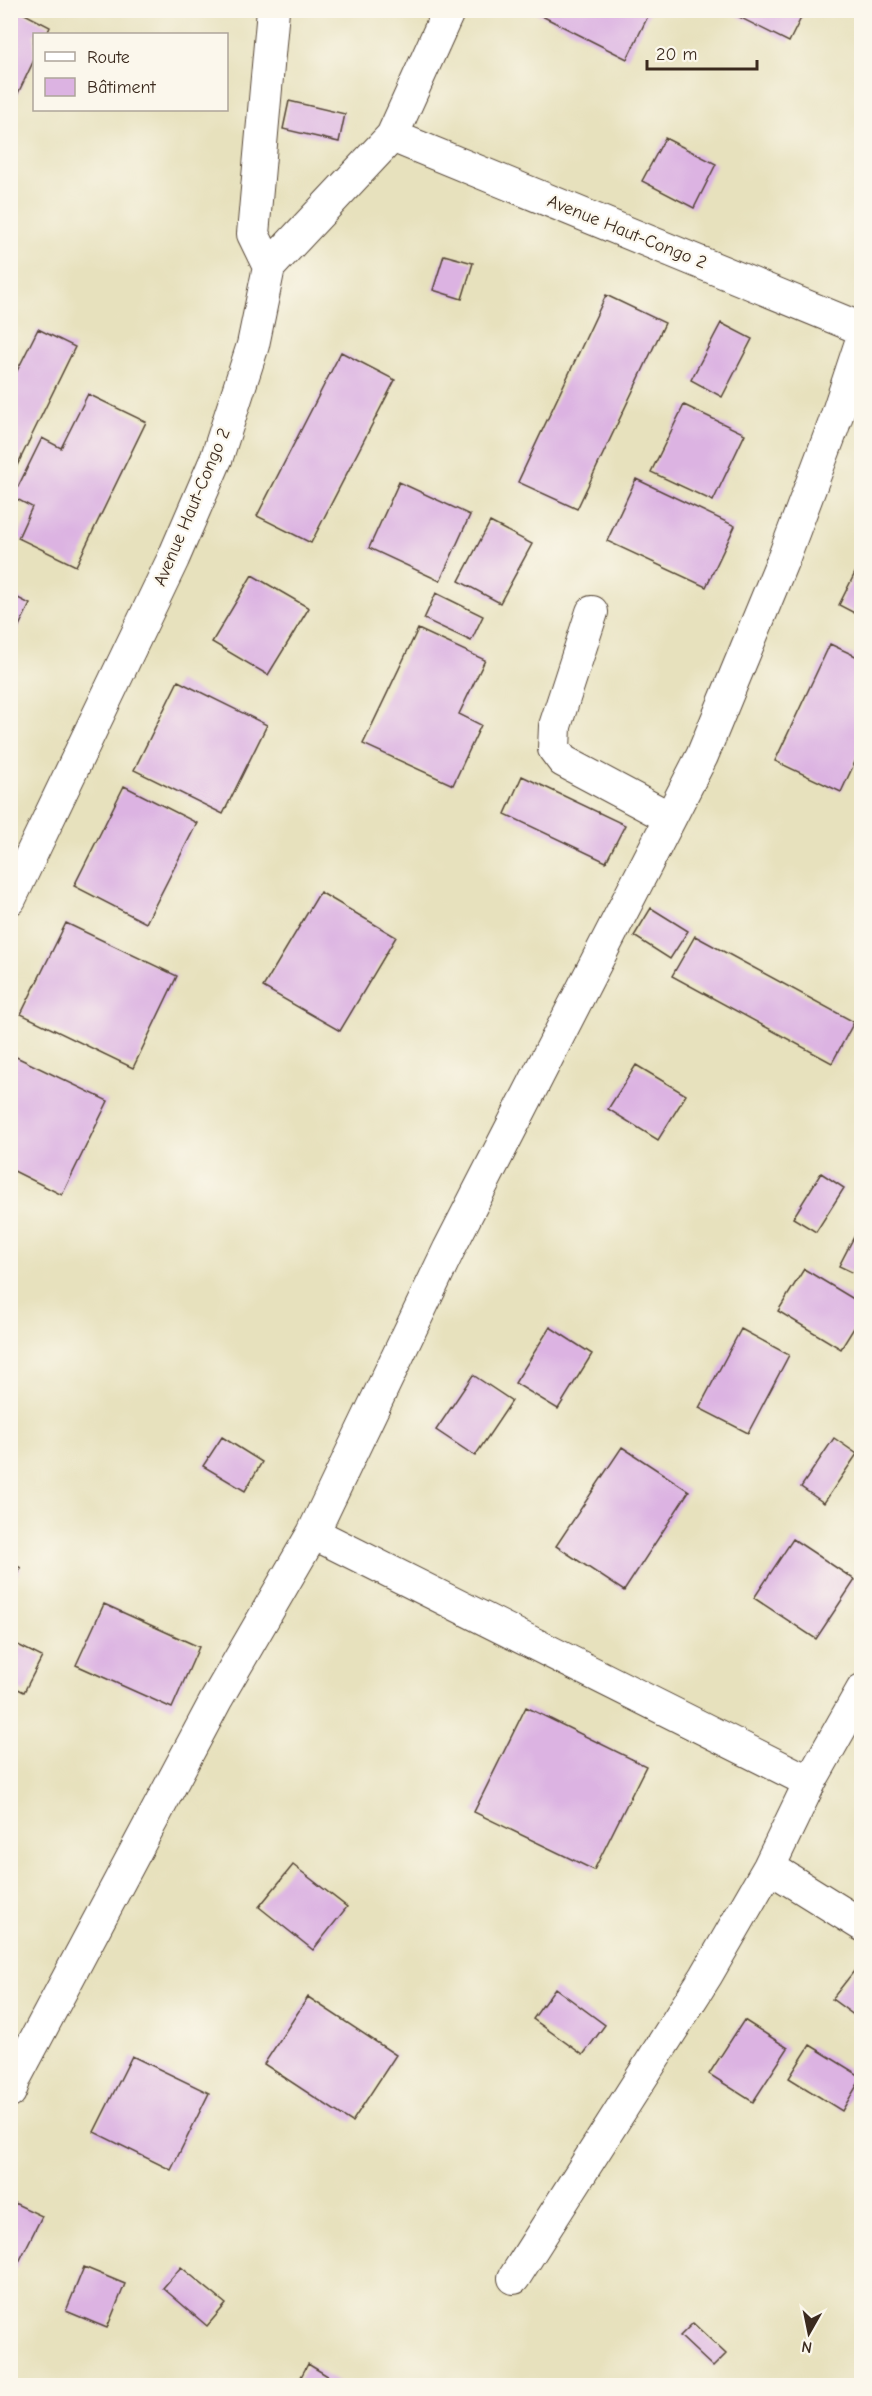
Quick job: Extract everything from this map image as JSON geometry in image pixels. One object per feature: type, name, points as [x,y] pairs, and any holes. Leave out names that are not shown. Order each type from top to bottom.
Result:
[{"type":"street","points":[[273,10],[253,234],[269,267],[392,136],[449,10]]},
{"type":"street","name":"Avenue Haut-Congo 2","points":[[392,136],[861,328]]},
{"type":"street","name":"Avenue Haut-Congo 2","points":[[10,899],[168,569],[217,457],[253,345],[269,267]]},
{"type":"street","points":[[10,2092],[16,2076],[216,1700],[313,1533],[449,1250],[702,756],[784,557],[833,427],[861,339]]},
{"type":"street","points":[[592,612],[555,726],[554,749],[563,761],[670,818]]},
{"type":"street","points":[[313,1533],[810,1782]]},
{"type":"street","points":[[514,2278],[706,1976],[769,1867],[810,1782],[861,1690]]},
{"type":"street","points":[[769,1867],[861,1924]]},
{"type":"building","points":[[10,10],[17,10],[50,27],[47,33],[33,33],[33,62],[10,110]]},
{"type":"building","points":[[537,10],[651,10],[627,59],[536,13]]},
{"type":"building","points":[[737,10],[805,10],[789,42],[735,15]]},
{"type":"building","points":[[289,101],[345,114],[339,142],[283,129]]},
{"type":"building","points":[[665,138],[716,164],[694,208],[642,181]]},
{"type":"building","points":[[444,255],[473,263],[462,299],[433,290]]},
{"type":"building","points":[[606,295],[665,323],[577,509],[518,482]]},
{"type":"building","points":[[721,323],[752,339],[722,397],[691,380]]},
{"type":"building","points":[[38,329],[75,347],[10,480],[10,385]]},
{"type":"building","points":[[341,352],[395,380],[311,543],[257,516]]},
{"type":"building","points":[[88,394],[146,422],[76,566],[18,538],[32,507],[13,497],[42,438],[61,448]]},
{"type":"building","points":[[684,405],[745,434],[713,501],[651,472]]},
{"type":"building","points":[[636,479],[735,526],[706,587],[607,541]]},
{"type":"building","points":[[399,482],[470,515],[440,581],[369,548]]},
{"type":"building","points":[[490,522],[532,544],[500,603],[459,581]]},
{"type":"building","points":[[862,559],[862,617],[839,605]]},
{"type":"building","points":[[252,575],[309,608],[268,675],[212,642]]},
{"type":"building","points":[[436,593],[483,616],[471,641],[424,619]]},
{"type":"building","points":[[10,594],[30,604],[10,644]]},
{"type":"building","points":[[418,629],[485,660],[459,714],[481,725],[453,785],[363,744]]},
{"type":"building","points":[[830,644],[862,659],[862,747],[841,792],[775,761]]},
{"type":"building","points":[[178,681],[267,725],[223,814],[134,770]]},
{"type":"building","points":[[522,776],[625,825],[606,862],[505,814]]},
{"type":"building","points":[[124,786],[197,823],[146,923],[74,886]]},
{"type":"building","points":[[320,892],[396,937],[340,1031],[263,987]]},
{"type":"building","points":[[651,908],[688,931],[670,959],[634,936]]},
{"type":"building","points":[[66,923],[177,976],[133,1068],[21,1014]]},
{"type":"building","points":[[695,936],[854,1022],[832,1063],[672,976]]},
{"type":"building","points":[[10,1054],[108,1101],[62,1195],[10,1169]]},
{"type":"building","points":[[636,1065],[686,1095],[658,1140],[608,1109]]},
{"type":"building","points":[[821,1173],[844,1188],[816,1232],[793,1218]]},
{"type":"building","points":[[854,1237],[862,1240],[862,1277],[839,1266]]},
{"type":"building","points":[[804,1269],[862,1304],[862,1315],[841,1349],[778,1311]]},
{"type":"building","points":[[550,1327],[592,1354],[558,1409],[515,1383]]},
{"type":"building","points":[[741,1329],[789,1355],[748,1433],[699,1408]]},
{"type":"building","points":[[473,1375],[512,1401],[475,1456],[436,1430]]},
{"type":"building","points":[[222,1437],[262,1462],[245,1491],[203,1466]]},
{"type":"building","points":[[834,1438],[857,1454],[824,1503],[801,1487]]},
{"type":"building","points":[[622,1447],[689,1491],[624,1591],[556,1546]]},
{"type":"building","points":[[793,1539],[855,1580],[816,1639],[754,1598]]},
{"type":"building","points":[[10,1562],[21,1568],[10,1586]]},
{"type":"building","points":[[104,1604],[199,1647],[172,1708],[76,1665]]},
{"type":"building","points":[[10,1641],[42,1657],[24,1692],[10,1685]]},
{"type":"building","points":[[526,1707],[646,1766],[594,1870],[474,1812]]},
{"type":"building","points":[[293,1865],[347,1907],[313,1950],[259,1907]]},
{"type":"building","points":[[862,1961],[862,2021],[832,1999]]},
{"type":"building","points":[[555,1988],[605,2025],[583,2055],[533,2019]]},
{"type":"building","points":[[308,1997],[396,2055],[352,2122],[264,2064]]},
{"type":"building","points":[[744,2020],[788,2048],[753,2102],[709,2074]]},
{"type":"building","points":[[810,2045],[862,2077],[842,2111],[789,2078]]},
{"type":"building","points":[[132,2056],[209,2093],[171,2170],[94,2132]]},
{"type":"building","points":[[10,2201],[42,2216],[10,2280]]},
{"type":"building","points":[[84,2267],[125,2284],[107,2328],[66,2311]]},
{"type":"building","points":[[181,2267],[226,2304],[207,2326],[163,2288]]},
{"type":"building","points":[[693,2323],[726,2354],[713,2367],[680,2336]]},
{"type":"building","points":[[308,2364],[344,2386],[296,2386]]}]
